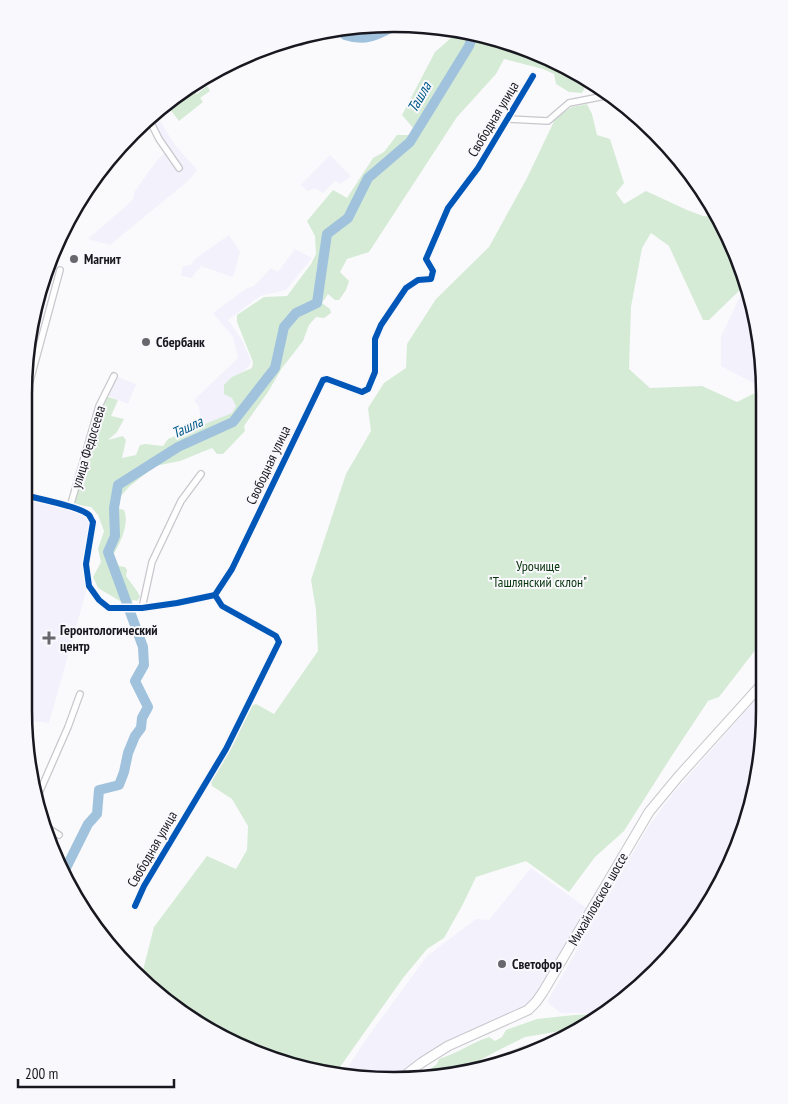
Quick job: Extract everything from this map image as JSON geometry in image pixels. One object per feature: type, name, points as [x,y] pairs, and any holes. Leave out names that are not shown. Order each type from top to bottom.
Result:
[{"type":"main road","name":"Михайловское шоссе","points":[[410,1071],[448,1046],[517,1016],[528,1010],[536,1002],[649,812],[756,691]]},
{"type":"street","name":"Свободная улица","points":[[135,906],[144,886],[226,749],[279,642],[276,636],[222,606],[215,595],[232,569],[322,380],[327,379],[362,392],[368,389],[376,372],[375,339],[381,325],[406,288],[418,280],[431,279],[434,271],[426,259],[448,208],[478,168],[533,76]]},
{"type":"street","points":[[507,119],[548,121],[568,103],[600,97]]},
{"type":"street","points":[[152,126],[179,168]]},
{"type":"street","points":[[33,370],[60,270]]},
{"type":"street","name":"улица Федосеева","points":[[32,497],[70,507],[99,406],[114,376]]},
{"type":"street","points":[[142,608],[152,562],[181,501],[201,474]]},
{"type":"street","points":[[70,507],[87,514],[93,522],[86,564],[89,586],[99,600],[109,608],[142,608],[215,595]]},
{"type":"street","points":[[41,789],[80,694]]},
{"type":"street","points":[[54,832],[59,835]]},
{"type":"shaded area","points":[[159,120],[175,145],[197,170],[189,180],[110,245],[88,239],[133,200],[135,191],[158,159],[170,149],[154,124]]},
{"type":"shaded area","points":[[330,155],[351,176],[340,184],[335,181],[323,193],[315,188],[308,191],[301,185]]},
{"type":"shaded area","points":[[229,235],[240,252],[233,277],[201,266],[191,278],[181,275],[183,266],[191,265],[195,259]]},
{"type":"shaded area","points":[[295,249],[312,258],[286,290],[260,296],[228,320],[242,340],[251,361],[249,366],[226,389],[238,406],[232,413],[201,426],[199,407],[194,400],[238,358],[233,337],[213,313],[247,288],[254,286],[271,268],[278,272]]},
{"type":"shaded area","points":[[741,294],[749,323],[756,384],[721,366],[721,337]]},
{"type":"shaded area","points":[[115,376],[136,384],[128,404],[107,395]]},
{"type":"shaded area","name":"Геронтологический центр","points":[[32,499],[85,515],[89,520],[83,564],[87,588],[49,723],[32,721]]},
{"type":"shaded area","points":[[756,699],[755,734],[749,781],[743,804],[728,848],[695,911],[650,966],[614,997],[592,1013],[561,1013],[547,1002],[648,827],[672,795]]},
{"type":"shaded area","points":[[531,868],[588,909],[530,1005],[445,1044],[417,1060],[403,1072],[347,1068],[427,956],[476,919],[489,920]]},
{"type":"green space","points":[[452,37],[465,39],[532,60],[585,87],[582,93],[569,92],[556,84],[554,74],[543,69],[504,59],[496,74],[457,117],[369,252],[347,259],[340,272],[349,281],[346,290],[339,300],[335,300],[328,294],[322,303],[330,309],[331,313],[324,318],[316,317],[309,325],[303,341],[282,368],[244,426],[245,431],[223,454],[217,454],[212,448],[180,461],[155,466],[130,486],[118,499],[117,508],[124,510],[126,521],[121,539],[113,555],[119,566],[125,567],[127,570],[126,576],[140,597],[137,601],[134,600],[125,604],[98,588],[93,577],[101,562],[98,549],[104,531],[98,515],[91,507],[73,504],[105,396],[118,400],[111,416],[124,419],[117,432],[108,440],[123,436],[126,440],[122,458],[136,455],[140,445],[163,446],[168,439],[232,413],[236,406],[232,398],[224,394],[224,385],[232,377],[252,368],[253,362],[237,322],[237,315],[264,297],[287,296],[311,264],[316,254],[315,236],[307,221],[333,190],[347,198],[373,158],[384,152],[397,135],[419,135],[402,115],[435,52]]},
{"type":"green space","points":[[207,86],[210,91],[200,98],[203,102],[179,121],[171,110],[193,93],[195,92],[197,94]]},
{"type":"green space","name":"Урочище \"Ташлянский склон\"","points":[[587,104],[592,114],[597,135],[610,139],[624,183],[616,193],[624,204],[646,191],[687,210],[709,216],[728,256],[736,278],[740,290],[709,320],[703,320],[669,246],[651,233],[642,248],[631,307],[629,369],[650,388],[702,386],[737,402],[756,393],[756,649],[719,697],[708,701],[624,831],[595,857],[569,892],[526,861],[476,877],[444,938],[427,949],[403,978],[340,1067],[300,1059],[256,1044],[213,1023],[174,997],[143,970],[154,927],[207,856],[236,869],[247,850],[248,826],[232,799],[212,786],[211,781],[230,750],[251,706],[256,704],[274,714],[318,651],[316,610],[311,580],[346,474],[371,431],[368,408],[384,383],[406,368],[407,344],[436,299],[489,247],[527,178],[556,117],[572,107]]},
{"type":"green space","points":[[589,1014],[559,1031],[525,1037],[477,1062],[430,1069],[437,1064],[439,1059],[489,1037],[495,1041],[502,1037],[506,1030],[537,1019]]},
{"type":"waterway","points":[[348,36],[365,38],[380,33]]},
{"type":"waterway","name":"Ташла","points":[[68,865],[88,824],[97,814],[99,790],[119,785],[128,753],[135,736],[141,728],[142,718],[148,707],[135,681],[144,665],[143,647],[108,552],[115,536],[114,508],[118,485],[178,447],[233,422],[275,368],[284,327],[296,313],[317,303],[327,234],[348,218],[368,178],[410,142],[471,41]]},
{"type":"railway","points":[[509,1052],[524,1047]]},
{"type":"cycle path","points":[[135,906],[144,886],[226,749],[279,642],[276,636],[222,606],[215,595],[232,569],[323,380],[327,379],[362,392],[368,389],[375,372],[375,339],[381,325],[406,288],[418,280],[431,279],[433,271],[426,259],[448,208],[478,168],[533,76]]},
{"type":"cycle path","points":[[32,497],[69,506],[89,515],[93,522],[86,564],[89,586],[99,600],[109,608],[142,608],[215,595]]},
{"type":"place","name":"Магнит","points":[[74,259]]},
{"type":"place","name":"Сбербанк","points":[[146,342]]},
{"type":"place","name":"Геронтологический центр","points":[[49,638]]},
{"type":"place","name":"Светофор","points":[[502,964]]}]
